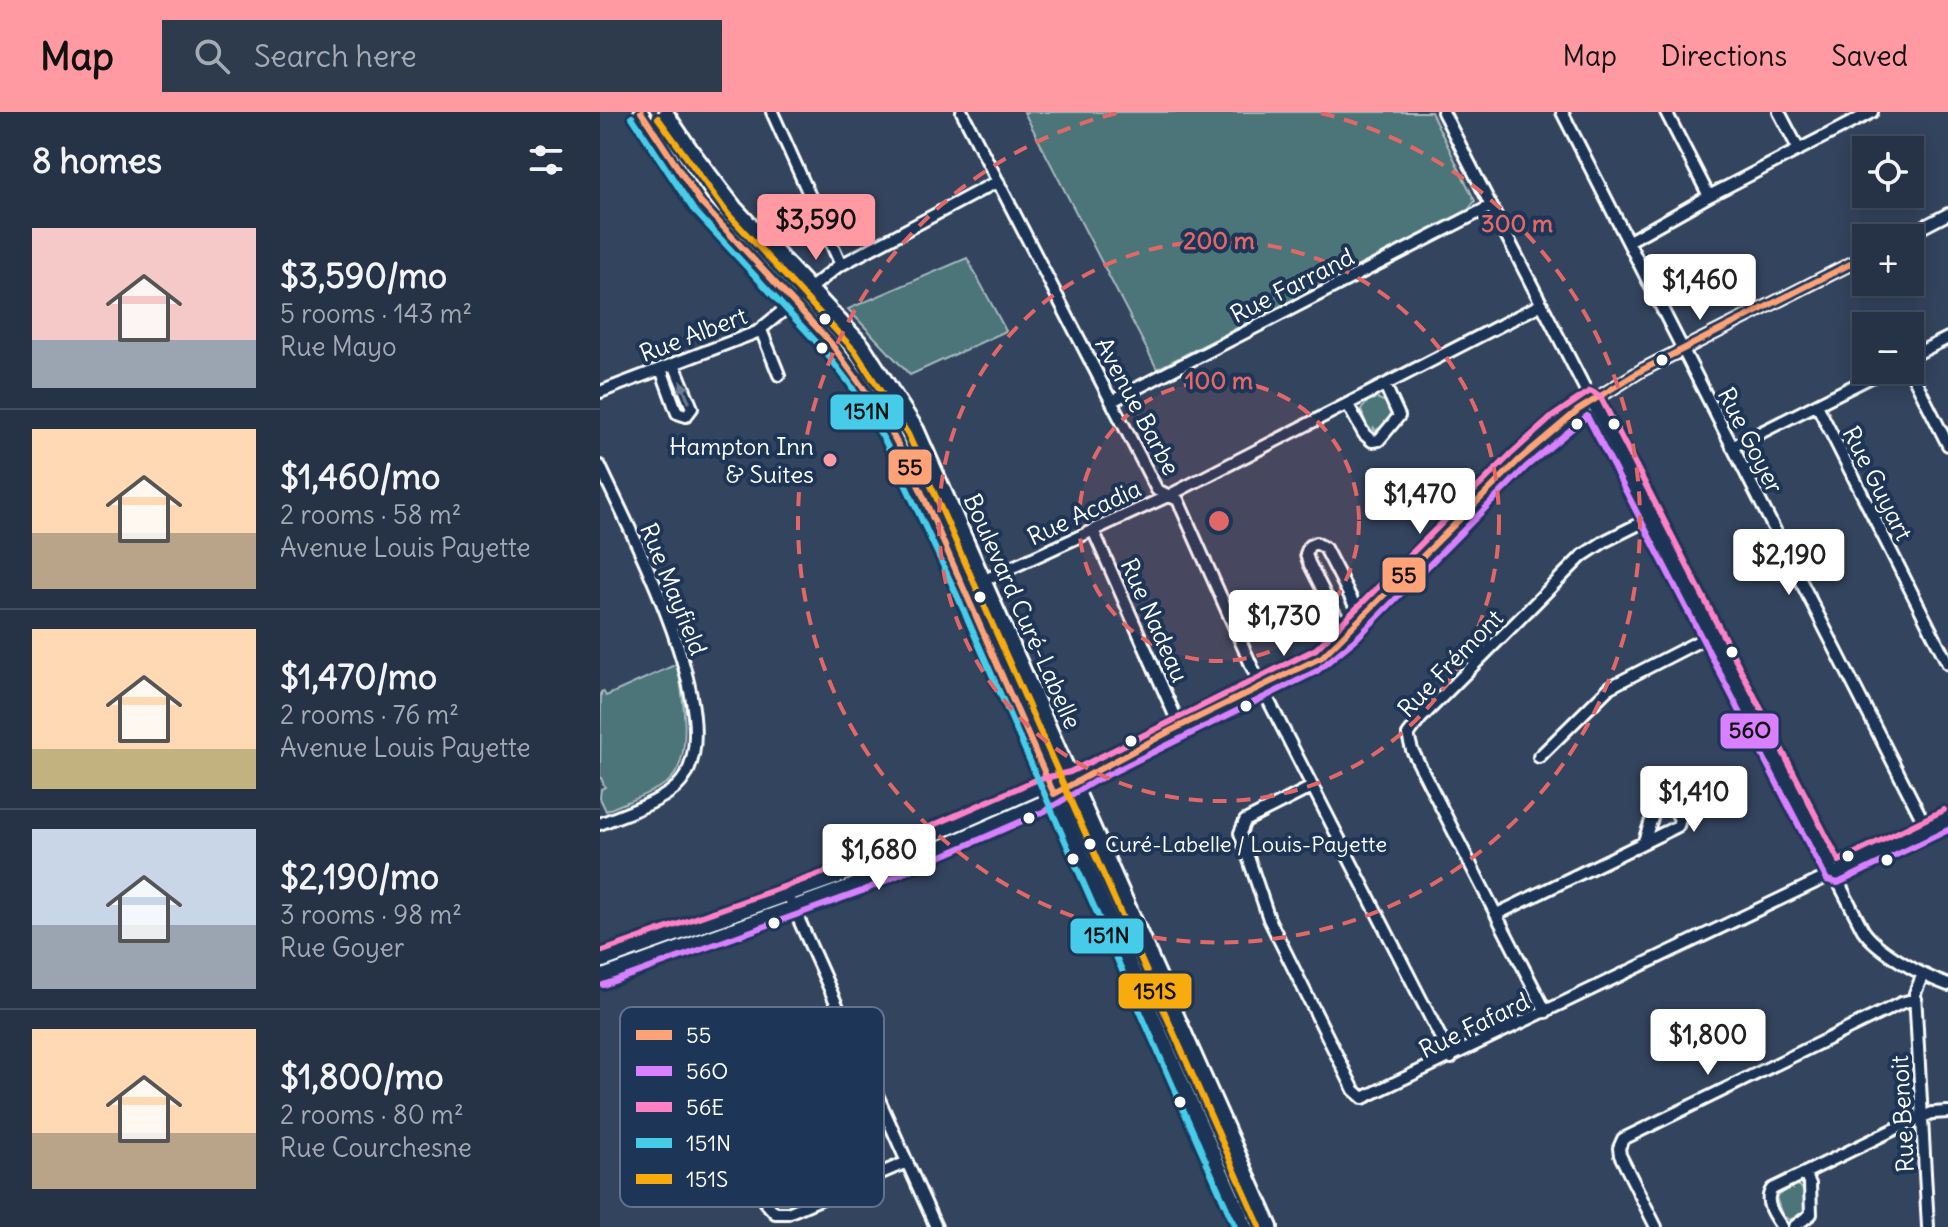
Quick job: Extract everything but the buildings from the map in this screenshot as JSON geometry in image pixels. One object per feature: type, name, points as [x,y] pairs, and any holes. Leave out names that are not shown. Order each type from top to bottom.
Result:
[{"type":"main road","name":"Boulevard Curé-Labelle","points":[[641,112],[669,159],[701,203],[849,366],[888,425],[965,589],[1246,1227]]},
{"type":"main road","name":"Boulevard Curé-Labelle","points":[[666,112],[722,192],[863,345],[927,448],[1271,1227]]},
{"type":"main road","points":[[1176,1068],[1204,1075]]},
{"type":"street","points":[[772,112],[841,265]]},
{"type":"street","name":"Avenue Barbe","points":[[962,112],[1157,490],[1178,500],[1263,688],[1451,1058]]},
{"type":"street","points":[[1443,112],[1867,935],[1923,974],[1948,985]]},
{"type":"street","name":"Rue Goyer","points":[[1562,112],[1927,829]]},
{"type":"street","points":[[1666,112],[1709,196]]},
{"type":"street","points":[[1779,112],[1799,150]]},
{"type":"street","points":[[1629,241],[1872,112]]},
{"type":"street","name":"Rue Albert","points":[[600,392],[761,330],[841,265],[998,181]]},
{"type":"street","name":"Rue Farrand","points":[[1112,401],[1491,206]]},
{"type":"street","points":[[1924,227],[1948,214]]},
{"type":"street","points":[[600,976],[791,902],[1040,789],[1053,790],[1074,781],[1322,657],[1515,463],[1591,401],[1634,374],[1852,263]]},
{"type":"street","name":"Rue Acadia","points":[[965,589],[1168,496],[1542,304]]},
{"type":"street","points":[[761,330],[779,375]]},
{"type":"street","points":[[1924,350],[1948,338]]},
{"type":"street","points":[[661,369],[677,413],[686,416],[692,408],[674,364]]},
{"type":"street","points":[[1732,447],[1858,384]]},
{"type":"street","points":[[1917,384],[1948,445]]},
{"type":"street","points":[[1348,405],[1364,434],[1372,441],[1379,440],[1399,416],[1385,385]]},
{"type":"street","name":"Rue Guyart","points":[[1817,405],[1948,664]]},
{"type":"street","name":"Rue Mayfield","points":[[600,466],[679,642],[694,722],[691,764],[679,785],[663,796],[600,824]]},
{"type":"street","name":"Rue Frémont","points":[[1546,1012],[1409,744],[1409,732],[1582,556],[1651,518]]},
{"type":"street","name":"Rue Nadeau","points":[[1093,530],[1180,727]]},
{"type":"street","points":[[1349,632],[1336,616],[1309,563],[1306,554],[1309,546],[1316,543],[1325,548],[1355,606],[1364,617]]},
{"type":"street","points":[[1539,757],[1610,687],[1711,635]]},
{"type":"street","name":"Rue Fafard","points":[[1312,787],[1247,819],[1242,823],[1240,833],[1269,919],[1354,1090],[1361,1098],[1367,1098],[1948,819]]},
{"type":"street","points":[[1497,914],[1644,841],[1680,823],[1664,791],[1656,791],[1652,796],[1652,818],[1644,841]]},
{"type":"street","points":[[600,963],[791,902]]},
{"type":"street","points":[[791,902],[838,1007]]},
{"type":"street","name":"Rue Benoit","points":[[1923,974],[1916,999],[1928,1227]]},
{"type":"street","points":[[1656,1227],[1620,1155],[1619,1145],[1623,1139],[1901,1003],[1916,999]]},
{"type":"street","points":[[884,1110],[936,1227]]},
{"type":"street","points":[[1782,1227],[1768,1202],[1769,1193],[1775,1187],[1922,1117],[1948,1112]]},
{"type":"street","points":[[884,1172],[907,1162]]},
{"type":"street","points":[[1794,1227],[1811,1214],[1810,1184],[1805,1174]]},
{"type":"street","points":[[770,1207],[775,1213],[788,1213],[802,1207]]},
{"type":"green space","points":[[1024,112],[1431,112],[1475,201],[1468,210],[1157,369]]},
{"type":"green space","points":[[967,258],[1006,331],[910,375],[848,309]]},
{"type":"green space","points":[[1376,398],[1386,402],[1391,415],[1385,424],[1375,431],[1374,427],[1373,431],[1367,426],[1361,410],[1368,401]]},
{"type":"green space","points":[[677,664],[685,726],[682,758],[677,771],[655,790],[606,811],[600,798],[601,789],[605,787],[600,776],[601,692],[606,696]]},
{"type":"green space","points":[[1794,1185],[1800,1186],[1804,1192],[1805,1208],[1801,1215],[1789,1220],[1782,1215],[1776,1197]]},
{"type":"transit line","name":"55","points":[[641,112],[701,203],[830,342],[881,413],[913,473],[1054,794],[1170,731],[1322,657],[1519,460],[1578,410],[1642,370],[1852,263]]},
{"type":"transit line","name":"151N","points":[[632,117],[693,209],[822,348],[850,384],[885,441],[956,593],[1235,1227]]},
{"type":"transit line","name":"151S","points":[[658,118],[728,214],[855,351],[908,434],[1260,1227]]},
{"type":"transit line","name":"56E","points":[[600,952],[834,869],[1036,780],[1070,772],[1316,649],[1512,453],[1552,417],[1590,391],[1600,396],[1839,861],[1944,810]]},
{"type":"transit line","name":"56O","points":[[603,985],[862,891],[1045,811],[1093,782],[1317,671],[1356,639],[1526,467],[1587,416],[1827,880],[1838,883],[1948,830]]},
{"type":"place","name":"Hampton Inn & Suites","points":[[830,460]]},
{"type":"place","name":"Curé-Labelle / Louis-Payette","points":[[1090,844]]}]
